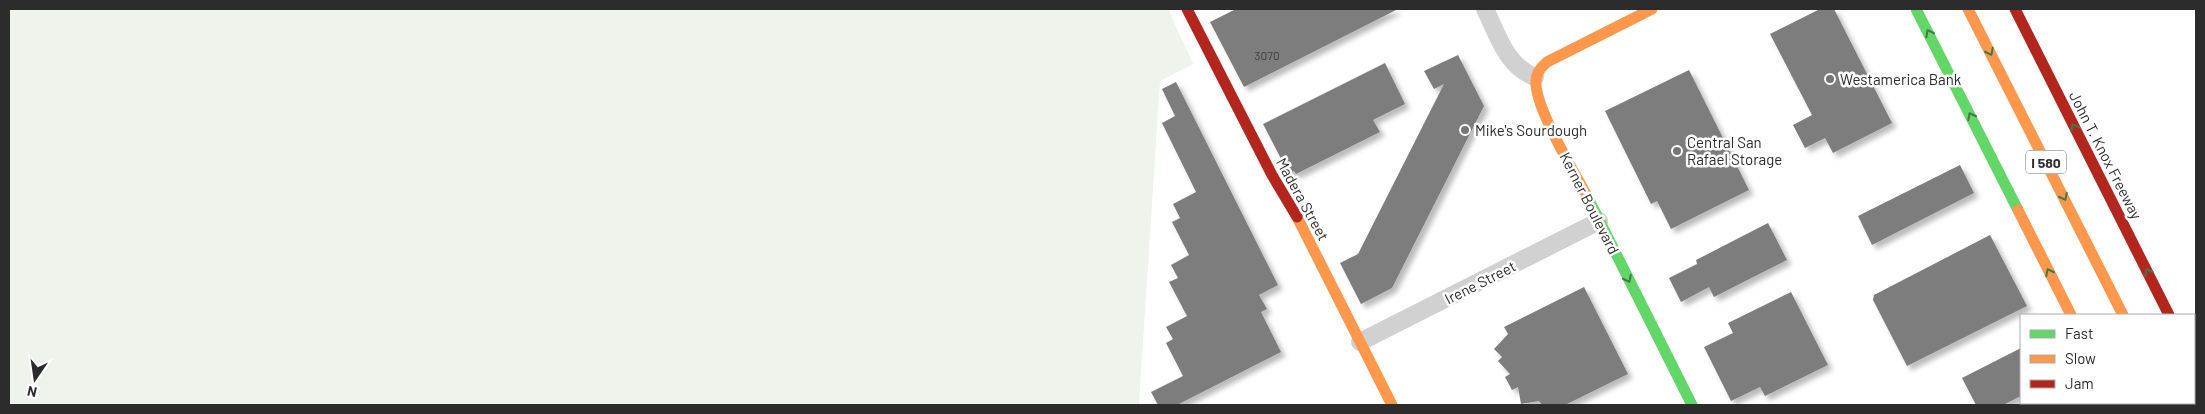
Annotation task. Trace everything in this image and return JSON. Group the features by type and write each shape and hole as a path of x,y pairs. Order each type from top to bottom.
{"main road":[{"name":"Madera Street","path":"1187,9 1272,175 1308,234 1392,405"},
{"path":"1535,77 1547,62 1652,9"},
{"path":"1916,9 2070,314"},
{"name":"I 580","path":"1968,9 2122,314"},
{"name":"John T. Knox Freeway","path":"2015,9 2169,314"},
{"name":"Kerner Boulevard","path":"1535,77 1535,86 1540,104 1692,405"}],"street":[{"path":"1485,9 1509,58 1524,72 1535,77"},
{"name":"Irene Street","path":"1360,342 1599,221"}],"shaded area":[{"path":"9,9 1168,9 1193,64 1160,81 1139,404 1156,403 1157,405 9,405"}],"building":[{"path":"1236,9 1398,9 1244,87 1210,22"},
{"path":"1820,9 1834,9 1892,123 1833,153 1825,138 1805,148 1793,125 1812,115 1770,34"},
{"path":"1458,55 1484,106 1392,288 1361,304 1340,263 1358,254 1444,84 1434,89 1424,71"},
{"path":"1385,63 1405,104 1373,120 1380,132 1296,174 1294,171 1289,174 1263,124"},
{"name":"Central San Rafael Storage","path":"1689,70 1749,190 1671,229 1657,201 1651,204 1605,111"},
{"path":"1176,82 1278,285 1259,295 1267,309 1261,312 1281,352 1177,405 1158,405 1151,392 1183,376 1166,343 1173,339 1166,327 1187,316 1169,282 1178,278 1171,265 1189,255 1172,222 1180,218 1173,204 1196,192 1162,123 1175,116 1162,89"},
{"path":"1960,165 1974,193 1872,245 1858,216"},
{"path":"1768,223 1787,260 1714,297 1709,287 1681,302 1669,278 1697,264 1696,260"},
{"path":"1990,235 2027,306 1907,366 1873,300 1874,295"},
{"path":"1584,287 1628,374 1565,405 1542,405 1539,401 1521,404 1518,387 1512,390 1505,377 1510,374 1498,361 1502,357 1494,349 1508,334 1504,327"},
{"path":"1791,292 1828,365 1765,396 1760,387 1731,401 1704,347 1733,333 1728,323"},
{"path":"2020,349 2020,396 2003,405 1976,405 1962,378"}],"traffic: fast":[{"path":"1916,9 2018,210"},
{"path":"1587,196 1692,405"}],"traffic: slow":[{"path":"1587,196 1541,106 1537,92 1537,75 1547,62 1652,9"},
{"path":"1968,9 2122,314"},
{"path":"2018,210 2070,314"},
{"path":"1297,217 1392,405"}],"traffic: jam":[{"path":"1187,9 1272,175 1297,217"},
{"path":"2015,9 2168,314"}],"place":[{"name":"Westamerica Bank","path":"1830,79"},
{"name":"Mike's Sourdough","path":"1465,130"},
{"name":"Central San Rafael Storage","path":"1677,151"}]}
